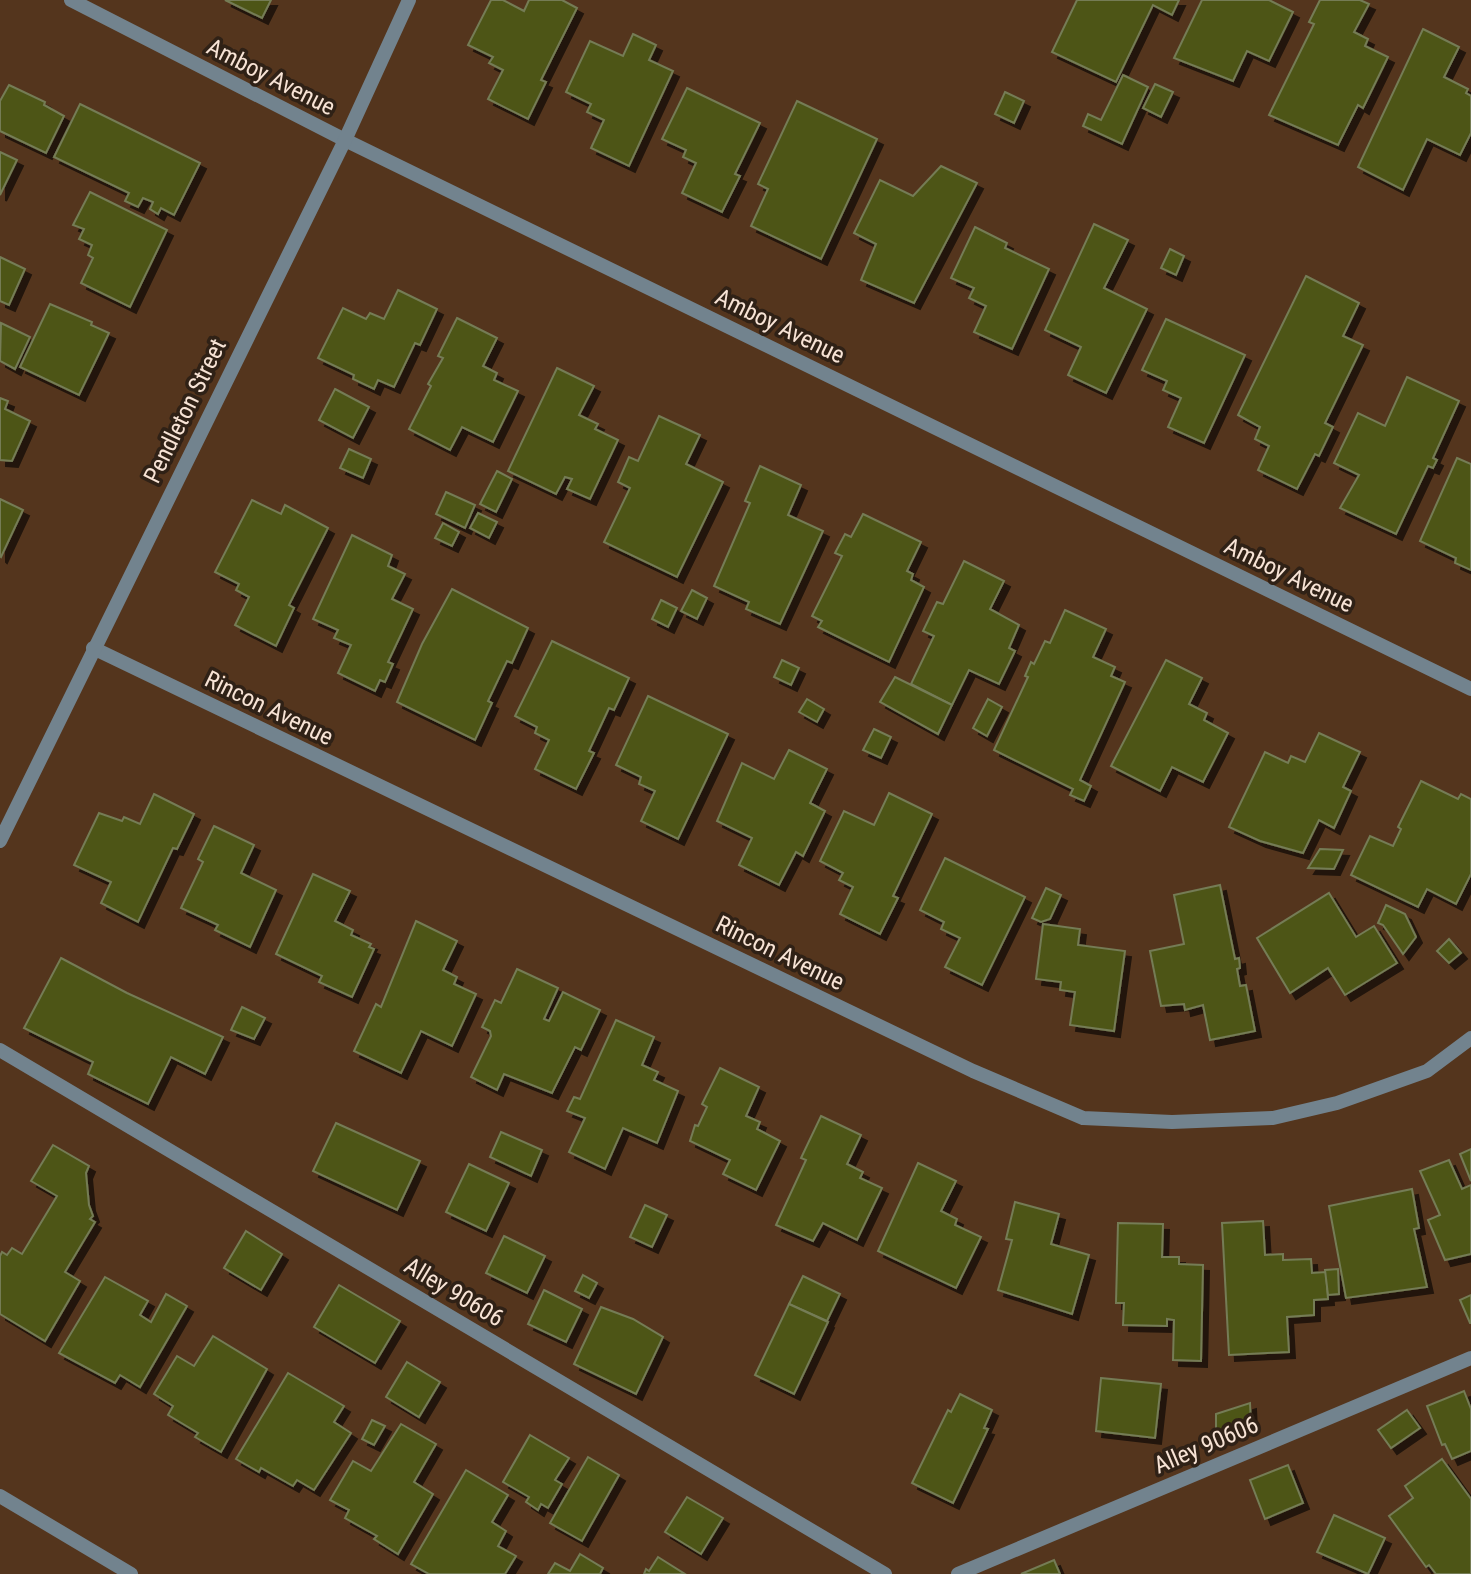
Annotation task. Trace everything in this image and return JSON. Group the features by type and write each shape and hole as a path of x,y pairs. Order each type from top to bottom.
{"street":[{"name":"Amboy Avenue","path":"71,0 345,139 1471,689"},
{"name":"Pendleton Street","path":"0,841 345,139 409,0"},
{"name":"Rincon Avenue","path":"93,648 973,1071 1083,1118 1171,1122 1273,1118 1336,1103 1427,1071 1471,1038"},
{"name":"Alley 90606","path":"0,1050 885,1574"},
{"name":"Alley 90606","path":"958,1574 1471,1358"},
{"path":"0,1496 131,1574"}],"building":[{"path":"225,0 271,0 262,18"},
{"path":"491,0 503,0 524,11 529,0 562,0 577,8 541,80 546,82 528,119 488,99 503,70 489,63 493,57 468,45"},
{"path":"1077,0 1179,0 1172,15 1153,5 1116,82 1052,52"},
{"path":"1202,0 1269,0 1293,12 1269,61 1247,51 1233,81 1174,58"},
{"path":"1320,0 1360,0 1369,4 1354,32 1368,39 1365,46 1388,57 1363,108 1358,105 1338,145 1269,115 1314,24 1309,22"},
{"path":"1423,29 1459,47 1444,77 1468,89 1466,93 1471,96 1471,133 1460,155 1427,139 1403,190 1358,167"},
{"path":"633,34 656,45 649,60 673,71 629,166 591,148 604,120 587,112 591,104 566,92 590,41 623,56"},
{"path":"1123,75 1148,87 1122,144 1083,126 1088,114 1101,120"},
{"path":"1155,84 1173,92 1161,117 1143,108"},
{"path":"9,85 45,102 44,105 64,116 46,153 0,131 0,101"},
{"path":"687,88 760,123 735,174 740,176 722,212 682,193 696,163 683,157 686,150 662,139"},
{"path":"1005,92 1024,101 1014,123 995,114"},
{"path":"797,101 877,139 821,259 751,226 768,189 758,184"},
{"path":"80,104 200,163 174,215 161,208 158,214 150,209 153,202 143,198 138,207 125,201 129,193 54,157"},
{"path":"0,152 17,160 0,195"},
{"path":"941,166 977,183 914,303 861,280 876,244 854,233 880,180 913,196"},
{"path":"90,192 167,230 130,307 81,283 93,258 88,255 92,245 79,239 84,229 73,225"},
{"path":"1094,224 1128,240 1104,288 1147,309 1106,393 1068,375 1081,347 1045,330"},
{"path":"975,227 1007,243 1005,248 1049,269 1012,349 974,332 986,306 969,298 974,288 951,278"},
{"path":"1170,249 1184,256 1176,275 1161,268"},
{"path":"0,257 25,269 9,305 0,301"},
{"path":"1306,276 1359,303 1343,336 1363,345 1325,423 1333,427 1319,456 1315,454 1297,489 1258,470 1269,446 1255,439 1260,427 1238,415"},
{"path":"398,290 437,309 420,345 415,343 394,387 378,380 374,389 353,379 354,375 318,358 343,308 366,319 370,313 384,319"},
{"path":"50,304 92,322 91,325 109,333 79,395 20,367"},
{"path":"457,318 497,338 483,366 497,373 494,380 518,391 493,442 462,427 450,450 409,429 431,386 428,384 443,358 438,356"},
{"path":"1166,319 1245,355 1204,443 1168,427 1181,398 1163,390 1167,381 1142,370"},
{"path":"1,323 30,337 15,369 0,361"},
{"path":"557,368 594,386 579,415 598,424 595,429 618,440 590,499 567,489 572,479 565,477 556,494 508,471"},
{"path":"1407,377 1459,401 1433,458 1437,460 1433,468 1428,466 1396,534 1340,508 1359,475 1334,463 1358,413 1385,426"},
{"path":"335,389 369,407 353,438 319,420"},
{"path":"0,398 8,401 5,409 30,421 12,461 0,460"},
{"path":"659,416 700,435 686,464 723,482 677,577 604,542 630,488 618,482 629,457 638,461"},
{"path":"349,449 371,459 363,478 340,468"},
{"path":"1457,458 1471,464 1471,570 1455,563 1456,558 1420,541"},
{"path":"760,466 801,485 788,515 823,531 780,624 746,609 749,602 714,586 750,503 745,501"},
{"path":"497,471 512,479 496,512 480,504"},
{"path":"446,492 475,505 465,528 436,514"},
{"path":"0,499 23,510 1,557 0,556"},
{"path":"252,500 281,514 285,505 328,528 289,605 294,608 276,646 235,625 249,597 236,590 239,584 215,572"},
{"path":"478,513 497,522 489,538 470,528"},
{"path":"863,514 921,542 907,571 913,574 911,580 924,587 889,662 818,627 822,621 812,616 842,556 835,553 845,534 851,537"},
{"path":"443,523 459,532 452,546 435,538"},
{"path":"352,535 392,555 388,566 405,574 392,599 413,609 388,662 393,664 385,682 380,680 375,691 338,673 351,645 334,638 338,630 313,619"},
{"path":"964,561 1004,581 990,609 1019,625 1009,648 1015,651 999,684 969,670 952,705 911,684 934,636 923,631 937,602 943,604"},
{"path":"452,589 528,628 512,663 507,661 488,701 492,703 475,740 397,702 422,644"},
{"path":"692,590 707,598 697,619 681,611"},
{"path":"661,600 677,608 668,627 652,619"},
{"path":"1065,610 1106,629 1093,657 1115,667 1111,676 1125,682 1080,780 1091,786 1084,801 1070,795 1073,789 994,750 1028,677 1025,676 1031,662 1034,664 1045,641 1050,643"},
{"path":"552,641 629,678 614,710 609,708 589,751 594,753 576,789 535,769 549,740 535,733 537,727 515,716"},
{"path":"782,660 799,668 791,685 774,677"},
{"path":"1166,660 1202,678 1189,704 1207,713 1204,720 1228,733 1203,782 1172,767 1160,791 1111,766"},
{"path":"895,677 952,705 938,734 880,702"},
{"path":"648,696 728,734 678,839 641,821 655,791 639,784 641,777 616,765"},
{"path":"807,699 824,709 817,722 799,712"},
{"path":"988,699 1002,707 987,736 973,728"},
{"path":"874,729 891,737 881,758 863,750"},
{"path":"1319,733 1360,752 1343,787 1351,791 1334,828 1319,820 1303,853 1260,841 1229,827 1265,752 1288,763 1291,756 1305,762"},
{"path":"789,750 827,769 810,803 825,811 803,856 796,852 779,885 739,865 752,838 717,821 742,763 774,779"},
{"path":"1421,781 1458,799 1461,794 1471,799 1471,874 1456,904 1427,889 1418,907 1351,875 1370,836 1393,846 1401,829 1398,827"},
{"path":"889,793 932,814 893,896 898,898 880,934 840,914 853,887 839,880 843,873 820,861 844,811 874,825"},
{"path":"154,794 194,814 177,849 173,848 138,922 101,903 111,882 74,865 99,813 122,821 124,817 140,824"},
{"path":"214,826 254,845 241,873 276,890 250,947 215,930 218,925 181,908 203,862 198,859"},
{"path":"1320,849 1343,850 1334,869 1308,868"},
{"path":"945,858 1025,897 982,985 945,967 960,938 941,929 944,922 920,910"},
{"path":"313,874 350,891 335,921 353,930 351,935 371,944 369,947 374,949 352,997 319,982 322,976 276,954"},
{"path":"1220,885 1235,959 1239,958 1240,968 1237,969 1240,986 1246,985 1255,1031 1210,1040 1203,1005 1185,1010 1184,1004 1161,1006 1150,951 1184,944 1174,895"},
{"path":"1046,888 1061,895 1050,919 1041,922 1032,918"},
{"path":"1329,893 1356,937 1374,926 1397,963 1345,995 1328,968 1290,993 1257,938"},
{"path":"1386,905 1405,914 1416,937 1403,954 1383,925 1378,923"},
{"path":"416,921 457,941 443,970 457,977 454,984 476,994 452,1046 421,1031 401,1073 354,1051 376,1004 381,1007"},
{"path":"1043,924 1080,929 1078,945 1125,951 1114,1031 1070,1025 1075,992 1060,990 1061,982 1036,979"},
{"path":"1449,939 1461,953 1449,963 1437,951"},
{"path":"61,958 127,993 223,1037 205,1074 171,1057 148,1104 88,1074 93,1062 24,1028"},
{"path":"517,969 558,988 544,1019 549,1021 563,992 600,1010 581,1050 575,1047 552,1093 504,1074 497,1090 471,1077 491,1036 490,1031 482,1027 495,1000 501,1003"},
{"path":"242,1007 265,1018 254,1039 231,1030"},
{"path":"616,1020 654,1037 642,1065 658,1072 654,1080 678,1091 657,1143 623,1128 605,1169 569,1152 585,1118 567,1111 574,1097 580,1099"},
{"path":"720,1068 759,1087 746,1116 760,1122 757,1129 780,1141 756,1190 723,1174 730,1160 690,1141 695,1125 698,1126 707,1107 702,1104"},
{"path":"821,1116 861,1135 847,1164 863,1172 860,1178 882,1188 857,1240 823,1223 813,1241 776,1225 806,1160 801,1158"},
{"path":"336,1123 420,1161 397,1210 313,1171"},
{"path":"501,1132 542,1150 531,1176 490,1157"},
{"path":"53,1145 89,1166 86,1173 89,1205 93,1216 90,1219 95,1222 65,1272 80,1281 45,1341 0,1314 0,1256 2,1252 7,1255 12,1248 22,1254 57,1196 31,1181"},
{"path":"1471,1149 1471,1181 1460,1154"},
{"path":"1449,1160 1462,1189 1471,1185 1471,1254 1445,1260 1428,1220 1440,1215 1420,1171"},
{"path":"918,1163 956,1181 941,1211 957,1219 955,1225 981,1237 956,1288 878,1251"},
{"path":"469,1164 509,1183 486,1231 446,1212"},
{"path":"1412,1189 1419,1228 1414,1229 1427,1287 1346,1298 1329,1206"},
{"path":"1015,1202 1059,1214 1051,1244 1089,1255 1072,1314 998,1290 1012,1240 1006,1239"},
{"path":"645,1205 667,1215 652,1247 630,1237"},
{"path":"1263,1221 1265,1255 1283,1254 1283,1260 1311,1259 1312,1273 1326,1272 1328,1299 1314,1300 1314,1315 1287,1317 1289,1352 1229,1355 1222,1223"},
{"path":"1118,1223 1163,1224 1162,1257 1179,1257 1179,1264 1203,1265 1201,1361 1173,1360 1174,1320 1167,1319 1167,1326 1123,1325 1124,1303 1116,1303"},
{"path":"246,1231 282,1254 261,1290 224,1268"},
{"path":"504,1236 545,1256 527,1293 486,1273"},
{"path":"1338,1269 1339,1294 1328,1295 1325,1270"},
{"path":"583,1275 597,1283 589,1298 575,1291"},
{"path":"803,1276 840,1294 827,1321 789,1304"},
{"path":"105,1277 148,1301 140,1315 151,1322 166,1294 187,1306 140,1387 120,1375 115,1383 59,1353"},
{"path":"339,1285 400,1321 375,1363 314,1327"},
{"path":"544,1290 582,1309 566,1342 528,1324"},
{"path":"1471,1295 1471,1323 1470,1323 1460,1300"},
{"path":"789,1304 828,1322 794,1394 755,1375"},
{"path":"601,1307 633,1319 663,1337 636,1394 574,1364"},
{"path":"213,1336 267,1369 221,1452 195,1437 198,1433 168,1415 173,1406 154,1394 177,1356 194,1366"},
{"path":"407,1362 440,1382 419,1417 386,1397"},
{"path":"288,1373 344,1406 334,1422 351,1433 314,1490 297,1480 293,1486 261,1468 259,1472 236,1459"},
{"path":"1101,1378 1161,1384 1155,1438 1096,1431"},
{"path":"1464,1391 1471,1409 1471,1451 1452,1459 1445,1444 1442,1445 1427,1406"},
{"path":"960,1394 992,1410 984,1428 988,1429 953,1503 912,1483 948,1410 951,1412"},
{"path":"1250,1403 1251,1424 1216,1438 1216,1414"},
{"path":"1407,1410 1420,1428 1391,1448 1378,1430"},
{"path":"372,1420 385,1426 374,1445 362,1439"},
{"path":"401,1424 436,1444 414,1482 433,1494 398,1554 374,1539 377,1536 345,1518 349,1510 330,1500 353,1461 371,1471"},
{"path":"530,1435 569,1458 555,1480 562,1484 548,1508 541,1504 538,1510 526,1502 529,1497 503,1482"},
{"path":"588,1457 619,1475 582,1541 550,1523"},
{"path":"1442,1459 1471,1499 1471,1574 1436,1574 1429,1565 1426,1567 1389,1516 1413,1498 1405,1486"},
{"path":"1288,1465 1303,1503 1265,1519 1250,1480"},
{"path":"466,1470 508,1495 492,1522 506,1531 498,1546 516,1556 505,1574 429,1574 411,1564"},
{"path":"687,1497 723,1518 701,1554 665,1532"},
{"path":"1334,1515 1385,1538 1368,1574 1317,1552"},
{"path":"580,1554 603,1568 600,1574 548,1574 555,1563 570,1571"},
{"path":"658,1557 685,1574 644,1574"},
{"path":"1054,1560 1060,1574 1021,1574"}]}
